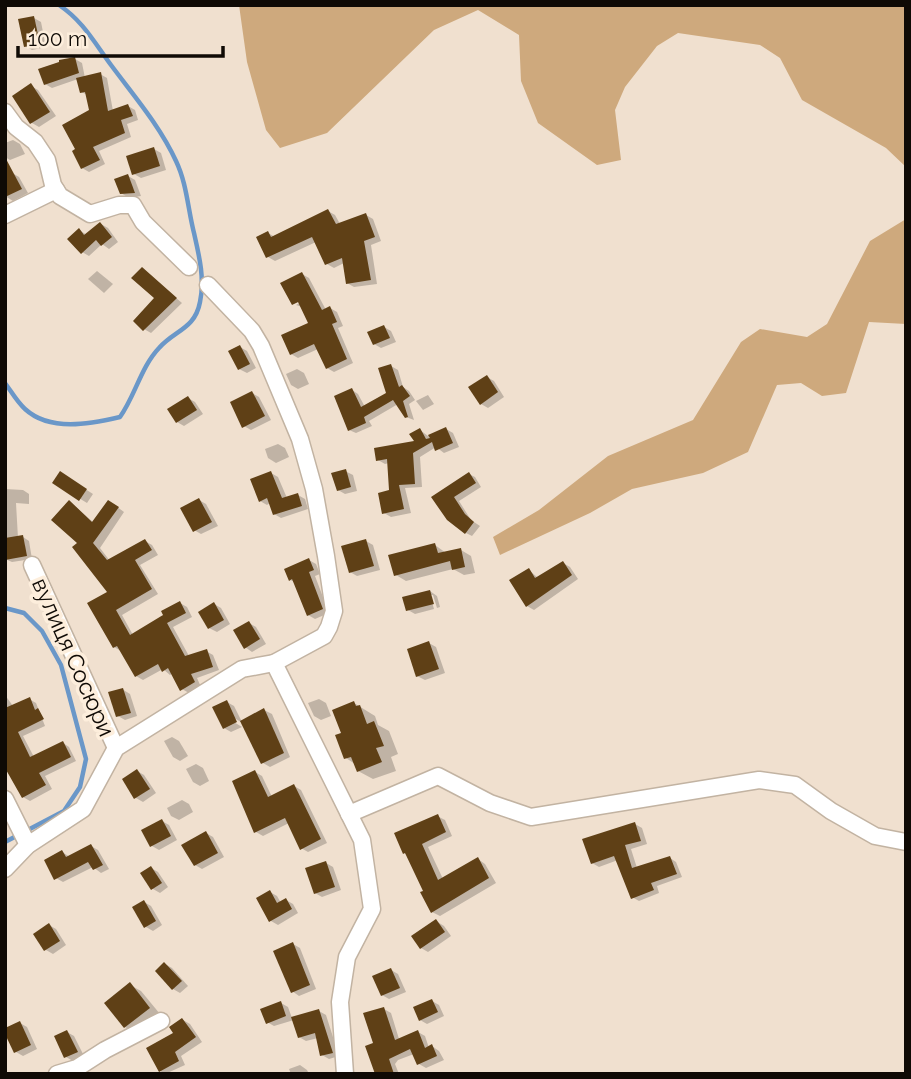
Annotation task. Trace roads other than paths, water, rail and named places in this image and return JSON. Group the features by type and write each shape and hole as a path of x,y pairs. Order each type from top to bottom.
{"street":[{"path":"5,111 16,127 35,142 47,160 60,196 90,214 119,205 133,205 143,222 189,267"},
{"path":"5,215 56,190"},
{"path":"5,869 27,842 83,809 116,748 242,669 274,663 324,636 329,626 334,611 324,542 314,489 300,439 261,346 252,331 208,285"},
{"name":"вулиця Сосюри","path":"32,565 116,748"},
{"path":"274,663 362,840 372,909 347,957 340,1002 345,1074"},
{"path":"349,814 438,776 490,803 531,817 759,780 796,785 831,811 875,836 906,842"},
{"path":"9,806 27,842"},
{"path":"57,1074 77,1068 161,1021"}],"waterway":[{"path":"5,383 25,409 46,421 83,424 120,417 153,356 165,342 189,324 200,302 202,276 199,258 185,188 170,148 88,32 59,5"},
{"path":"5,608 24,613 42,631 61,665 86,759 80,787 64,811 5,842"}]}
